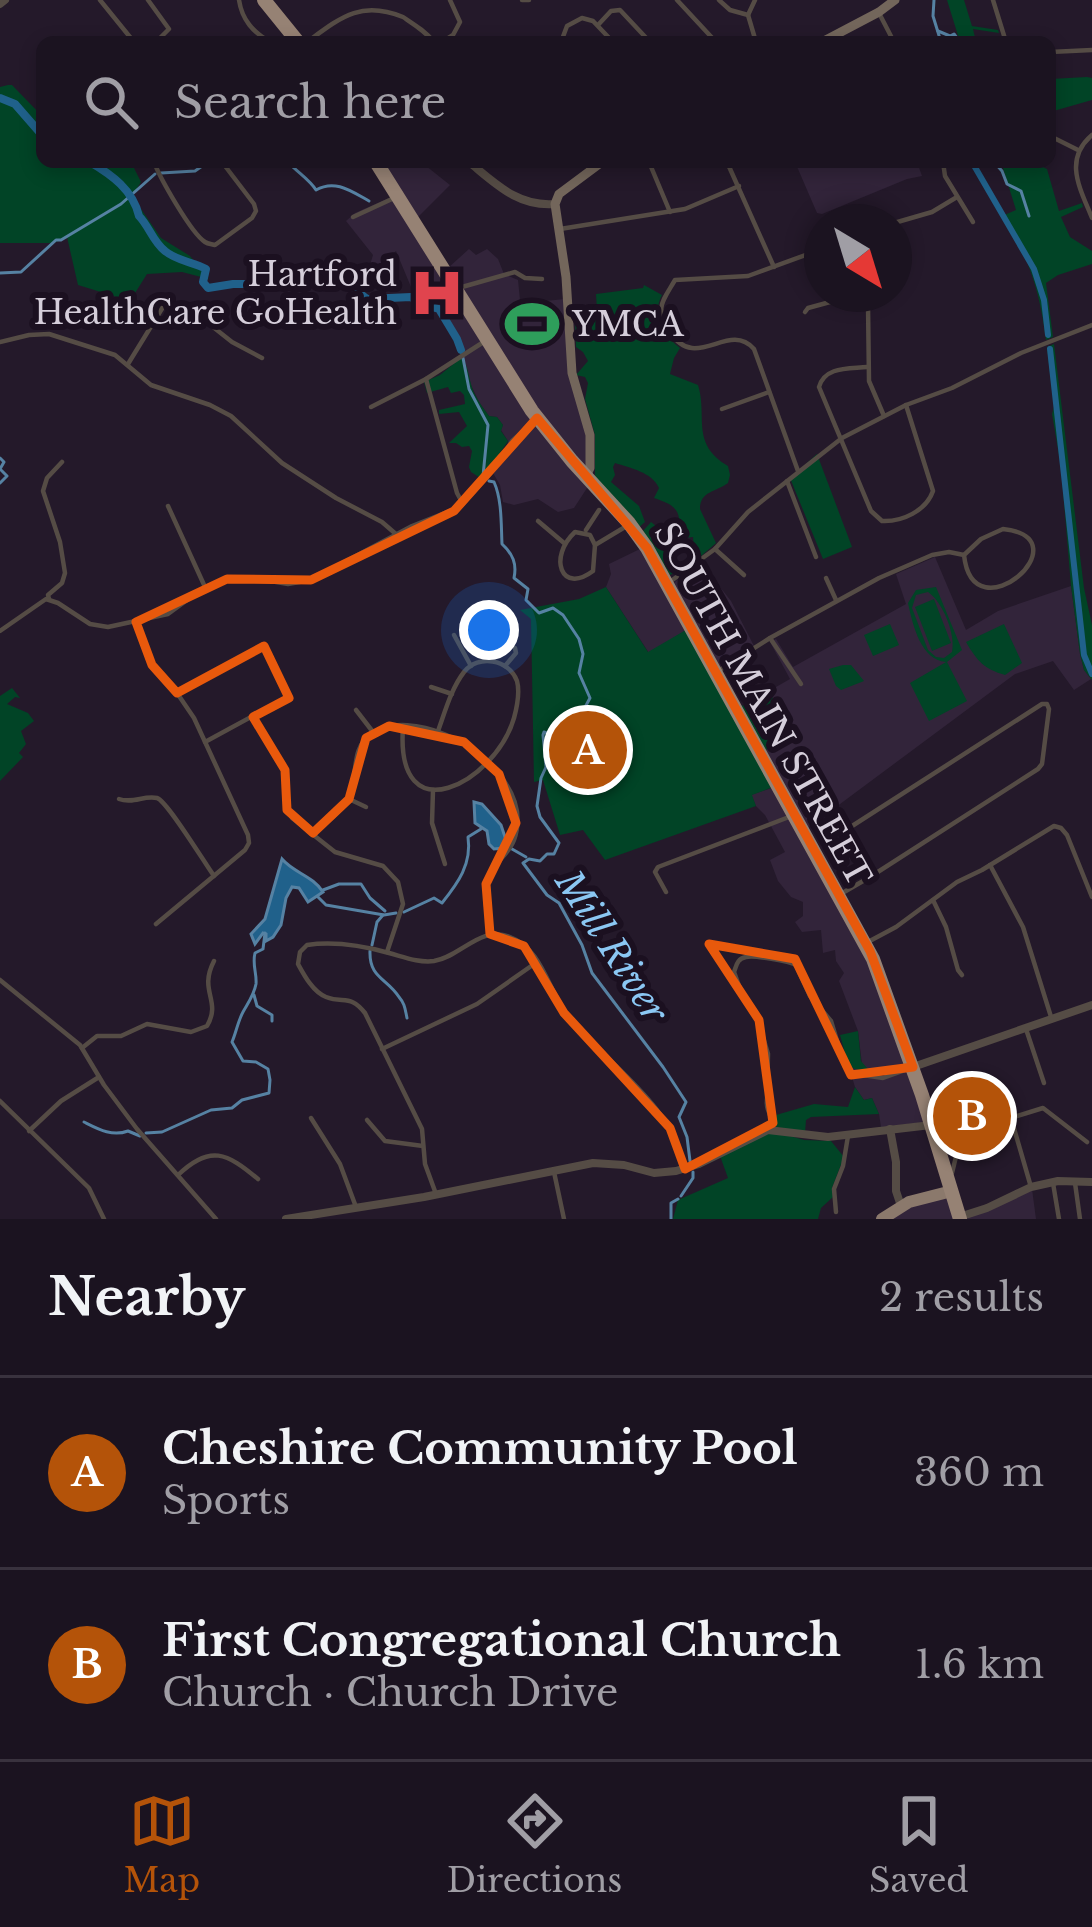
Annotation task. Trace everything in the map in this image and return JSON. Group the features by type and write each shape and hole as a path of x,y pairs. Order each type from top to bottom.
{"highway":[{"path":"264,0 293,36"},
{"name":"SOUTH MAIN STREET","path":"380,168 537,418 588,472 647,548 716,671 877,968 960,1218"}],"main road":[{"path":"834,36 891,2"},
{"path":"588,472 590,435 572,373 555,204 559,194 594,168"},
{"path":"882,1219 950,1184"}],"street":[{"path":"100,0 129,36"},
{"path":"148,0 169,29 162,36"},
{"path":"239,0 243,17 259,36"},
{"path":"451,0 460,22 451,36"},
{"path":"677,0 710,36"},
{"path":"719,0 730,10 748,15"},
{"path":"754,36 748,15 755,0"},
{"path":"1004,36 993,3 1005,2"},
{"path":"315,36 350,10 372,3 390,8 431,36"},
{"path":"598,25 611,11 620,10 644,36"},
{"path":"879,12 891,36"},
{"path":"563,36 576,19 587,19 608,36"},
{"path":"1056,52 1092,50"},
{"path":"1091,137 1078,150 1075,173 1092,218"},
{"path":"1056,139 1078,150"},
{"path":"157,168 197,233 205,243 215,245 256,211 226,168"},
{"path":"476,168 520,200 555,204"},
{"path":"652,168 670,212"},
{"path":"731,168 774,267"},
{"path":"944,168 973,222"},
{"path":"560,229 670,212 740,186"},
{"path":"353,217 397,197"},
{"path":"912,218 957,197"},
{"path":"798,471 749,342 741,338 688,349 677,343 660,308 675,280 748,276 804,256"},
{"path":"456,290 514,272 542,280"},
{"path":"128,364 163,307 173,303 184,304 232,342 262,358"},
{"path":"868,312 867,367 884,416"},
{"path":"667,584 715,549 736,523 842,438 1022,353 1092,326"},
{"path":"0,342 50,334 104,350 158,388 231,416 289,467 397,535"},
{"path":"371,407 487,340"},
{"path":"867,367 831,372 821,380 821,393 876,517 888,522 923,508 933,491 906,405"},
{"path":"426,379 464,504"},
{"path":"722,410 769,392"},
{"path":"0,631 49,599 93,625 108,627 174,610 205,587 235,578 305,582 464,504 512,441 537,418"},
{"path":"49,599 65,574 43,490 62,462"},
{"path":"787,481 816,557"},
{"path":"168,506 205,587"},
{"path":"585,533 599,510"},
{"path":"538,521 565,543"},
{"path":"595,545 629,524"},
{"path":"1003,530 1024,535 1034,554 1022,575 995,587 981,586 971,578 964,555 981,539 1003,530"},
{"path":"574,532 594,540 593,571 588,576 572,579 565,573 560,562 565,543 574,532"},
{"path":"715,549 744,575"},
{"path":"716,671 836,601 932,555 964,555"},
{"path":"826,578 836,601"},
{"path":"136,622 152,665 194,718 249,843 155,924"},
{"path":"454,635 471,666"},
{"path":"770,638 801,683"},
{"path":"177,693 264,648 286,698 205,742"},
{"path":"506,666 515,648"},
{"path":"404,725 402,757 410,778 433,790 455,787 489,762 507,734 517,701 516,680 506,666 487,661 464,672 438,731"},
{"path":"430,687 452,694"},
{"path":"839,895 870,877 1038,769 1048,704 849,828 848,841 870,877"},
{"path":"356,710 373,732"},
{"path":"253,717 285,770 287,810 292,818 335,851 383,866 398,883 403,904 387,952"},
{"path":"313,833 349,799 359,748 373,732 404,725 464,742 489,762 508,790 517,823 513,843 486,884 490,934"},
{"path":"433,790 432,823 445,864"},
{"path":"119,799 132,802 151,797 168,805 214,876"},
{"path":"349,799 366,806"},
{"path":"666,892 658,867 794,815"},
{"path":"866,944 962,879 1058,826 1067,835 1092,897"},
{"path":"991,865 1023,927 1052,1020"},
{"path":"1084,876 1092,872"},
{"path":"933,900 962,975"},
{"path":"436,1194 425,1164 422,1129 360,1006 326,997 301,970 300,952 310,944 353,946 431,962 490,934 511,937 537,962 564,1012 623,1070 670,1128 686,1169"},
{"path":"771,1130 768,1054 758,1017 734,972 738,961 746,957 796,965 810,996 831,1021 849,1073 883,1078 1092,1005"},
{"path":"82,1048 97,1036 121,1036 147,1024 191,1032 207,1026 213,1010 206,983 214,961"},
{"path":"382,1049 477,1004 537,962"},
{"path":"0,980 82,1048 150,1144 216,1219"},
{"path":"1026,1028 1044,1083"},
{"path":"29,1132 61,1101 99,1077"},
{"path":"1,1103 88,1188 104,1219"},
{"path":"1031,1187 1011,1118 1043,1108 1087,1142"},
{"path":"311,1118 340,1164 356,1207"},
{"path":"367,1120 385,1141 423,1146"},
{"path":"286,1219 598,1163 654,1173 686,1169 771,1130 848,1135 953,1123 963,1128 950,1184"},
{"path":"888,1129 901,1206"},
{"path":"836,1212 834,1189 848,1135"},
{"path":"178,1174 200,1157 216,1154 258,1178"},
{"path":"554,1170 564,1219"},
{"path":"1076,1181 1080,1219"},
{"path":"1052,1182 1059,1219"},
{"path":"960,1218 1031,1187 1092,1182"}],"highlighted area":[{"path":"537,418 647,548 870,951 913,1067 851,1075 795,959 709,944 759,1020 773,1123 685,1169 670,1128 564,1013 524,946 490,934 486,884 516,823 499,774 464,742 389,726 366,738 349,799 313,833 287,810 285,770 253,717 289,698 264,646 177,693 152,665 136,622 227,579 311,580 454,511"}],"shaded area":[{"path":"381,168 429,168 450,185 416,219 448,268 469,249 476,255 487,249 504,274 518,280 521,310 565,299 569,374 587,432 589,485 574,508 558,512 538,499 514,505 503,502 493,473 507,455 508,441 503,425 479,402 459,339 438,302 429,303 423,292 411,287 396,251 375,269 370,265 373,255 346,221 391,197"},
{"path":"798,168 919,168 922,176 846,204 813,204"},
{"path":"642,548 688,629 649,653 606,587 609,564"},
{"path":"935,557 966,630 998,611 1071,586 1080,654 1091,679 1074,690 1053,661 1015,674 810,824 808,830 869,959 927,1122 881,1127 872,1098 864,1100 849,1067 862,1064 858,1031 839,981 844,973 835,950 823,953 821,930 802,932 795,922 803,916 803,902 791,897 778,881 770,860 785,852 751,795 774,787 741,707 790,679 770,642 776,639 793,667 906,604 896,574"},
{"path":"701,563 731,601 754,646 717,668 672,584"},
{"path":"1032,1189 1036,1219 967,1219 969,1217"},
{"path":"948,1198 955,1219 887,1219 912,1204"}],"green space":[{"path":"947,0 964,0 972,26 999,33 973,29 975,36 958,36"},
{"path":"1092,78 1092,100 1056,110 1056,79"},
{"path":"12,85 36,110 36,168 134,168 141,182 132,196 161,238 190,256 209,279 182,272 147,274 130,301 78,285 67,237 54,243 0,243 0,87"},
{"path":"1003,168 1047,169 1059,211 1082,203 1083,207 1061,217 1070,237 1092,251 1092,264 1046,283 1053,337 1046,340 1032,275 1002,216 1016,210"},
{"path":"644,285 662,295 660,324 680,348 670,374 698,385 704,439 728,466 730,475 728,483 701,503 716,543 700,557 694,552 693,537 677,541 667,553 680,570 670,575 643,531 651,522 661,530 678,514 654,498 659,488 651,478 615,463 611,482 639,506 645,522 638,528 595,479 595,435 585,399 588,383 576,375 588,361 576,347 575,318 597,310 596,294"},
{"path":"1054,344 1092,625 1092,680 1080,654 1071,586 1047,347"},
{"path":"462,357 476,397 489,416 503,425 501,431 508,441 482,479 469,467 469,446 449,443 467,426 459,412 439,414 439,410 465,404 464,395 451,393 448,387 427,393 424,382"},
{"path":"817,454 852,547 823,559 790,478"},
{"path":"606,587 648,652 691,627 734,707 769,692 786,720 788,736 761,753 778,785 752,795 756,806 605,860 583,830 560,835 543,780 534,782 531,619 520,610 579,599"},
{"path":"936,587 962,650 947,662 967,701 929,721 910,683 946,662 937,660 924,649 916,631 908,603 916,590","holes":["928,592 952,637 952,652 944,658 928,650 912,608 916,595"]},
{"path":"934,599 951,643 932,651 915,607"},
{"path":"890,624 899,645 873,656 864,635"},
{"path":"1004,624 1022,663 1005,675 982,663 966,642"},
{"path":"851,665 864,681 841,690 829,669"},
{"path":"12,688 20,698 7,704 34,721 21,731 26,744 19,753 23,757 0,781 0,696"},
{"path":"858,1031 861,1061 868,1069 863,1071 849,1067 840,1035"},
{"path":"855,1087 864,1100 872,1098 879,1114 811,1117 806,1120 805,1133 776,1127 776,1115 814,1104 848,1107"},
{"path":"776,1132 831,1141 844,1157 833,1197 821,1208 818,1219 673,1219 678,1200 728,1178 720,1156"}],"water":[{"path":"474,802 482,804 501,825 507,843 504,848 494,849 487,831 475,823"},
{"path":"282,859 323,892 308,902 299,888 292,887 281,925 273,937 266,941 263,933 255,944 251,934 265,919"}],"waterway":[{"path":"934,0 939,36"},
{"path":"938,31 950,36"},
{"path":"950,36 956,36"},
{"name":"Mill River","path":"0,98 15,104 36,128"},
{"name":"Mill River","path":"99,168 127,191 161,247 206,269 203,282 208,288 263,284 320,266 367,299 411,297 439,309 461,350"},
{"path":"161,173 199,168"},
{"path":"294,168 316,190 336,186 369,201"},
{"path":"975,168 1034,269 1048,335"},
{"path":"999,168 1007,184 1021,191 1029,216"},
{"path":"0,273 21,272 56,240 121,204 155,174"},
{"path":"1050,349 1084,655 1092,674"},
{"name":"Mill River","path":"463,358 469,389 488,425 483,476"},
{"path":"0,458 4,462 0,469 7,476 0,483"},
{"name":"Mill River","path":"489,481 497,489 502,544 513,560 514,578 528,589 526,600 539,613 553,608 579,639 583,654 579,673 590,698 583,711 574,713 552,735 544,732 546,767 537,806 559,843 554,854 523,863 559,903 592,973 686,1102 679,1117 690,1161"},
{"path":"404,912 434,898 442,903 466,864 468,837 481,829"},
{"path":"512,849 526,857"},
{"path":"323,890 361,884 385,911"},
{"path":"318,897 326,905 396,913"},
{"path":"372,945 383,915"},
{"path":"146,1133 162,1132 211,1110 232,1108 242,1100 269,1093 268,1069 243,1061 232,1042 255,988 255,953 263,949 265,933"},
{"path":"370,951 372,967 401,1000 407,1018"},
{"path":"254,995 257,1006 272,1015 272,1021"},
{"path":"84,1122 105,1131 140,1136"},
{"name":"Mill River","path":"681,1196 693,1172"},
{"name":"Mill River","path":"671,1219 671,1203 678,1199"}],"place":[{"name":"Hartford HealthCare GoHealth","path":"437,293"},
{"name":"YMCA","path":"532,324"},
{"name":"Cheshire Community Pool","path":"588,750"},
{"name":"First Congregational Church","path":"972,1116"}]}
